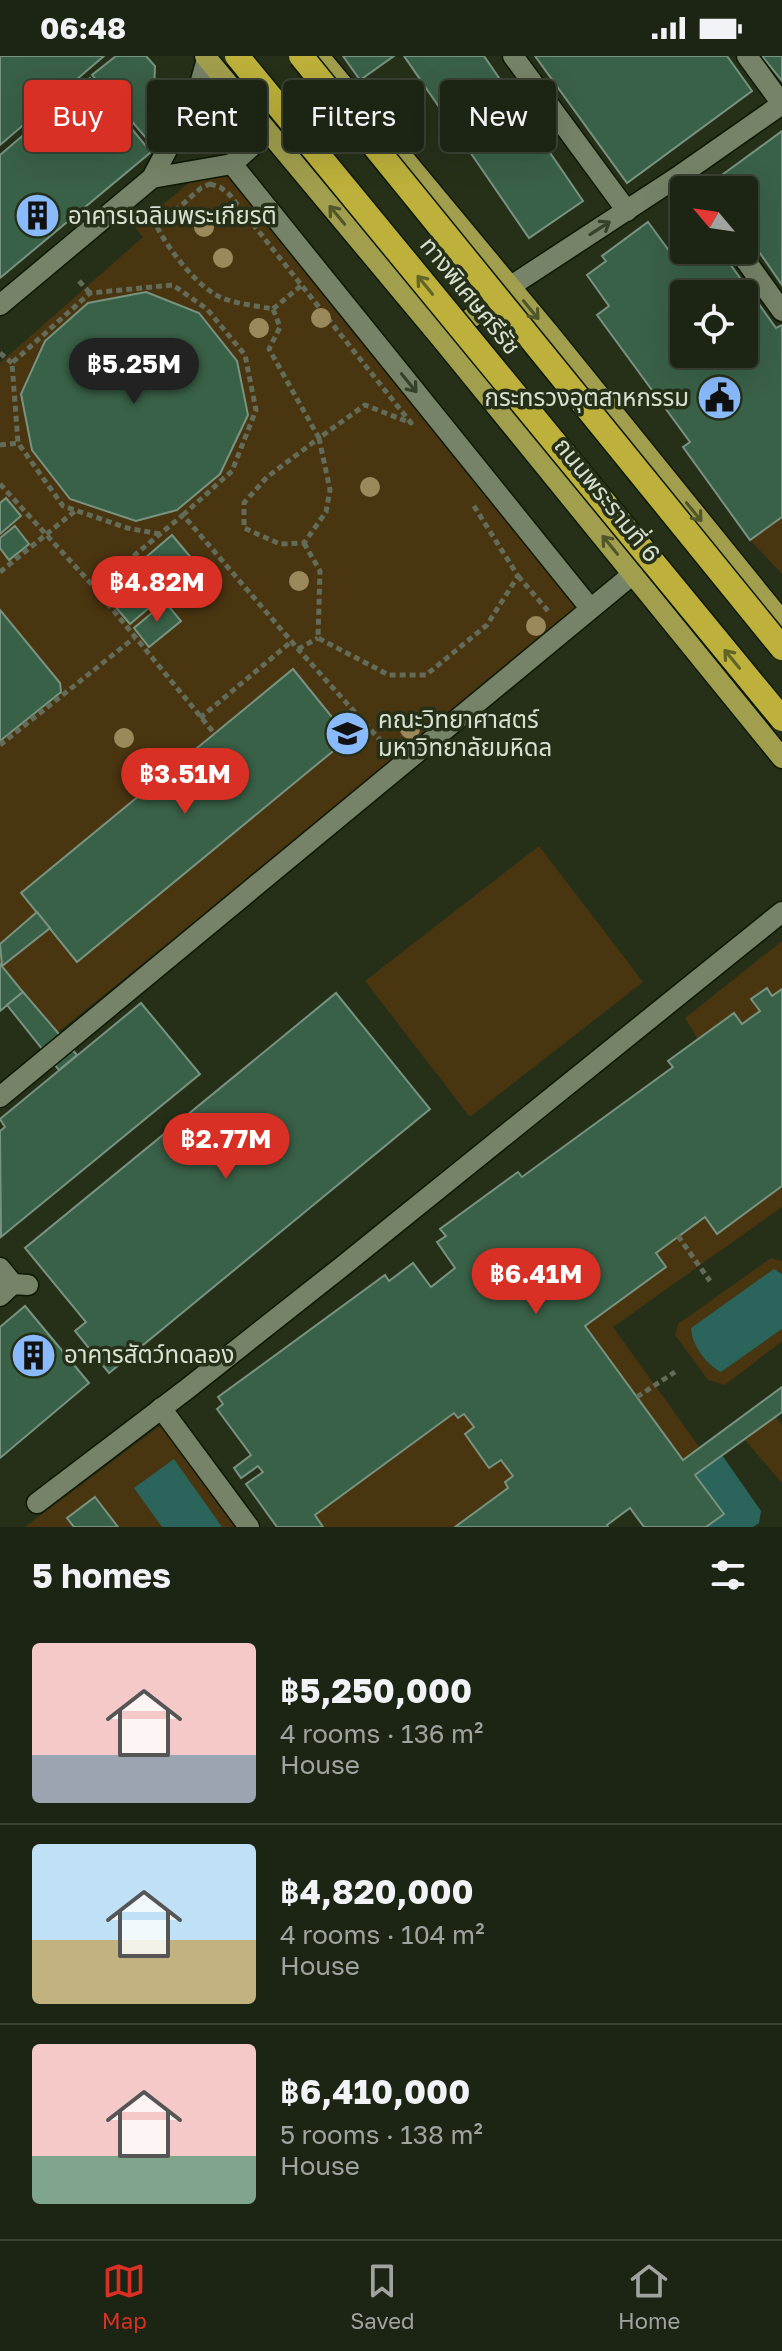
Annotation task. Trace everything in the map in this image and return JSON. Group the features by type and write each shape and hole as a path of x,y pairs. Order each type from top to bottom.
{"highway":[{"name":"ทางพิเศษศรีรัช","path":"237,56 782,719"},
{"name":"ทางพิเศษศรีรัช","path":"301,56 782,648"}],"main road":[{"path":"319,56 511,286 782,621"},
{"name":"ถนนพระรามที่ 6","path":"206,57 443,341 782,758"},
{"path":"443,341 511,286"}],"lane":[{"path":"513,56 627,211"},
{"path":"695,176 782,104 747,56"},
{"path":"0,305 152,178 195,102 206,57"},
{"path":"152,178 232,164 268,132"},
{"path":"232,164 590,608"},
{"path":"511,286 627,211 670,191"},
{"path":"748,264 782,311"},
{"path":"3,1089 439,736 633,574"},
{"path":"37,1503 339,1269 782,912"},
{"path":"0,1268 14,1288"},
{"path":"161,1408 249,1527"}],"path":[{"path":"273,309 220,297 185,268 157,227 201,188 210,184 220,187 421,432"},
{"path":"79,281 90,293"},
{"path":"12,363 90,293 173,285 207,309 245,355 256,410 232,471 95,588"},
{"path":"273,309 302,285"},
{"path":"273,309 280,327 269,349 319,438 330,490 326,512 304,543"},
{"path":"0,353 12,363 18,443 63,506 127,528 160,534"},
{"path":"304,543 280,544 244,528 244,503 267,477 365,405 411,423"},
{"path":"0,445 18,443"},
{"path":"0,484 95,588 214,733"},
{"path":"465,491 518,576 549,612"},
{"path":"0,572 75,510"},
{"path":"183,515 388,749"},
{"path":"304,543 320,571 318,638"},
{"path":"318,638 389,675 426,675 487,625 518,576"},
{"path":"0,745 134,638"},
{"path":"298,649 318,638"},
{"path":"200,718 292,641"},
{"path":"678,1236 710,1281"},
{"path":"637,1397 675,1372"}],"shaded area":[{"path":"226,152 230,152 591,595 387,766 58,1032 0,964 0,693 41,658 0,615 0,363 143,237 135,228"},
{"path":"782,517 782,574 750,540"},
{"path":"539,846 643,982 470,1117 365,981"},
{"path":"782,941 782,989 772,996 767,989 752,1000 760,1011 742,1024 698,1039 685,1018"},
{"path":"782,1186 782,1207 613,1327 700,1448 683,1460 585,1326 666,1267 656,1253 705,1217 718,1234"},
{"path":"771,1258 782,1261 782,1274 780,1271 691,1328 701,1354 721,1372 782,1329 782,1341 725,1385 708,1380 675,1335 678,1324"},
{"path":"454,1413 458,1418 464,1414 474,1427 465,1434 489,1468 501,1460 513,1476 505,1482 508,1488 455,1527 323,1527 315,1515"},
{"path":"776,1416 782,1425 782,1483 744,1439"},
{"path":"161,1425 238,1527 25,1527"}],"water":[{"path":"774,1269 782,1274 782,1329 721,1372 701,1354 691,1328"},
{"path":"722,1455 761,1511 759,1523 753,1527 706,1527 723,1514 695,1475"},
{"path":"174,1459 222,1527 162,1527 134,1488"}],"building":[{"path":"0,56 104,56 76,80 24,80 24,124 0,145"},
{"path":"116,56 146,56 155,66 154,80 147,80 147,139 131,120 131,80 96,80 92,75"},
{"path":"343,56 394,56 360,80"},
{"path":"404,56 484,56 500,80 440,80 440,108 424,85 424,80 420,80"},
{"path":"535,56 727,56 752,91 627,183 556,85 556,80 552,80"},
{"path":"762,56 782,56 782,81"},
{"name":"อาคารเฉลิมพระเกียรติ","path":"131,128 147,147 147,152 151,152 0,278 0,155 24,134 24,152 131,152"},
{"path":"782,131 782,285 758,250 758,176 721,176"},
{"path":"470,152 550,152 583,201 529,238"},
{"name":"กระทรวงอุตสาหกรรม","path":"648,222 670,252 670,264 730,264 742,280 670,280 670,368 758,368 758,303 776,328 782,325 782,517 750,540 683,447 690,442 597,315 609,306 587,275 606,261 602,256"},
{"path":"146,292 199,313 237,361 248,415 220,474 177,510 136,521 70,499 32,450 21,394 45,341 88,303"},
{"path":"6,498 21,516 0,534 0,503"},
{"path":"15,526 29,544 9,560 0,548 0,538"},
{"path":"172,535 198,566 130,624 104,593"},
{"path":"165,602 181,621 149,647 134,628"},
{"path":"0,610 60,683 61,692 0,741"},
{"path":"293,669 349,738 77,962 21,893"},
{"path":"37,912 50,928 2,966 0,944"},
{"path":"0,964 23,992 0,1011"},
{"path":"767,988 772,996 782,989 782,1186 717,1234 705,1217 656,1253 666,1267 585,1326 683,1460 782,1387 782,1412 695,1475 724,1514 706,1527 644,1527 630,1508 608,1527 455,1527 508,1488 505,1482 513,1476 501,1460 489,1468 465,1434 474,1427 464,1414 458,1418 454,1413 315,1515 323,1527 277,1527 246,1484 263,1472 258,1466 241,1478 234,1468 251,1455 217,1409 223,1404 218,1397 385,1275 389,1281 413,1263 431,1287 455,1268 437,1242 446,1236 440,1229 518,1172 522,1177 673,1067 668,1061 734,1013 742,1024 760,1011 751,999"},
{"path":"23,992 77,1055 59,1070 7,1005"},
{"path":"336,993 430,1109 109,1373 75,1331 86,1322 25,1248"},
{"path":"141,1003 200,1074 1,1237 0,1131 5,1127 0,1119"},
{"name":"อาคารสัตว์ทดลอง","path":"25,1306 89,1383 0,1458 0,1327"},
{"path":"95,1497 118,1527 74,1527 67,1518"}],"place":[{"name":"อาคารเฉลิมพระเกียรติ","path":"37,216"},
{"name":"กระทรวงอุตสาหกรรม","path":"720,398"},
{"name":"คณะวิทยาศาสตร์ มหาวิทยาลัยมหิดล","path":"347,734"},
{"name":"อาคารสัตว์ทดลอง","path":"33,1355"}]}
